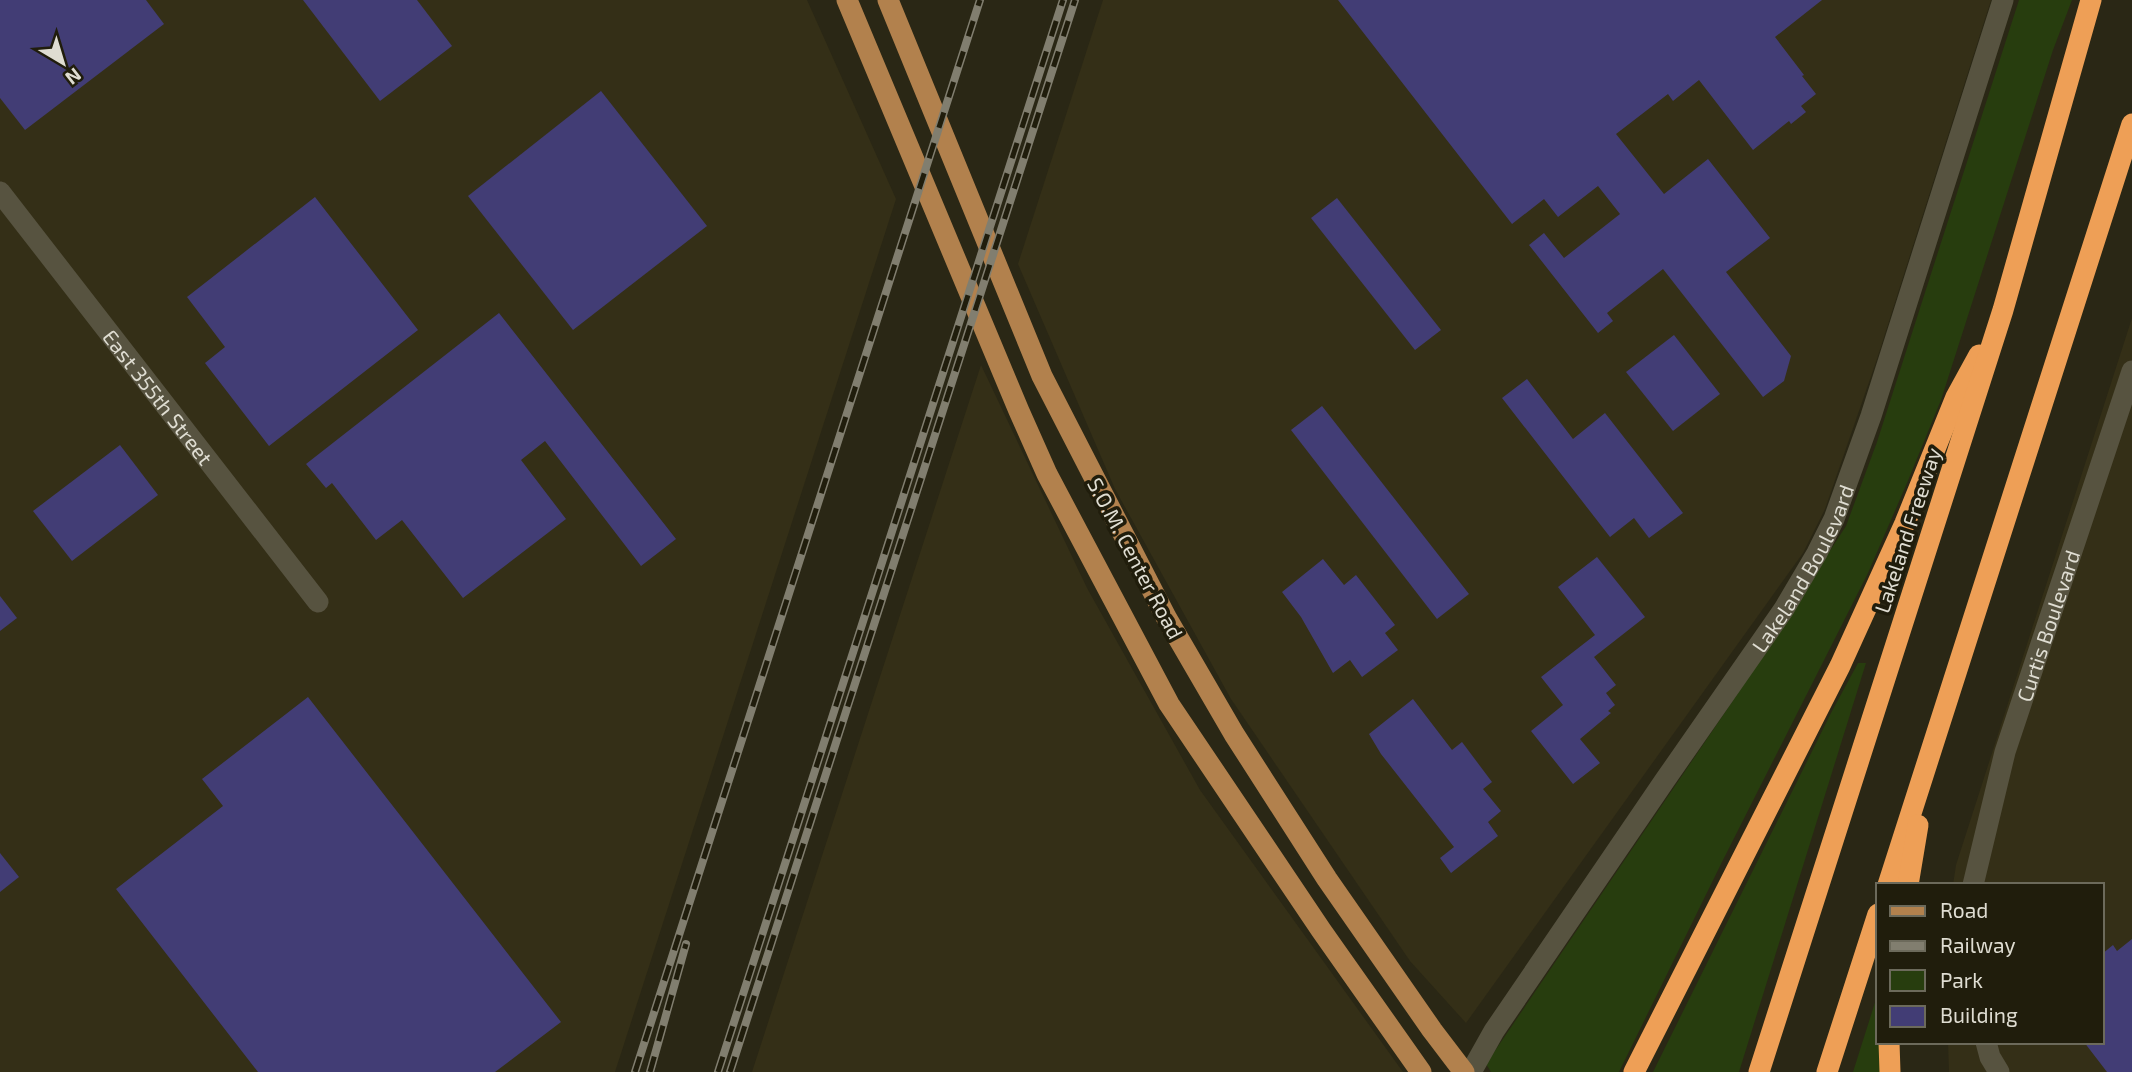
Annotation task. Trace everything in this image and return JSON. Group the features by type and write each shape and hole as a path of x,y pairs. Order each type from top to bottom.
{"highway":[{"name":"Lakeland Freeway","path":"1759,1072 2003,310 2091,0"},
{"path":"1889,883 2132,124"},
{"path":"1634,1072 1840,666 1905,523 1956,397 2003,310"},
{"path":"1908,883 1930,755"},
{"path":"1827,1072 1876,920"},
{"path":"1889,1044 1890,1072"}],"main road":[{"name":"S.O.M. Center Road","path":"847,0 1047,474 1168,704 1419,1070"},
{"name":"S.O.M. Center Road","path":"888,0 1042,376 1166,617 1234,734 1327,879 1464,1072"}],"street":[{"name":"Lakeland Boulevard","path":"1471,1072 1502,1019 1784,609 1834,519 1871,416 2003,0"},
{"name":"East 355th Street","path":"0,192 318,602"},
{"name":"Curtis Boulevard","path":"1973,883 2005,752 2132,371"},
{"path":"1987,1044 1990,1057 1999,1072"}],"shaded area":[{"path":"0,0 807,0 896,199 615,1072 0,1072"},
{"path":"1103,0 1991,0 1877,359 1825,509 1803,553 1466,1023 1410,961 1231,699 1115,489 1018,264"},
{"path":"2132,318 2132,1072 1949,1072 1948,1044 2104,1044 2104,883 1953,883 1956,865"},
{"path":"981,365 1087,588 1200,790 1403,1072 752,1072"}],"green space":[{"path":"2019,0 2072,0 2053,50 1941,400 1868,573 1619,1072 1491,1072 1486,1064 1730,705 1846,526 1877,442"},
{"path":"1858,663 1866,663 1739,1072 1653,1072 1831,713"},
{"path":"1876,999 1876,1044 1882,1044 1881,1072 1853,1072"}],"building":[{"path":"0,0 146,0 164,24 25,130 0,98"},
{"path":"303,0 417,0 452,46 380,101"},
{"path":"1338,0 1822,0 1775,37 1816,94 1801,106 1806,112 1791,124 1789,121 1753,150 1699,80 1673,101 1668,94 1616,134 1664,194 1708,159 1770,238 1726,272 1791,356 1784,381 1763,397 1663,269 1607,313 1613,321 1598,333 1529,245 1544,233 1564,258 1620,214 1598,186 1558,217 1544,199 1512,224"},
{"path":"601,91 707,226 573,330 468,196"},
{"path":"315,197 418,330 269,446 205,363 225,347 187,297"},
{"path":"1337,198 1441,330 1415,350 1311,218"},
{"path":"499,313 676,539 641,566 545,441 521,460 566,519 463,598 402,520 376,540 332,483 326,488 306,464"},
{"path":"1674,335 1720,394 1673,431 1626,372"},
{"path":"1527,379 1573,439 1605,413 1683,513 1649,538 1634,518 1610,537 1502,398"},
{"path":"1322,406 1469,594 1437,619 1291,430"},
{"path":"120,445 158,495 72,561 33,511"},
{"path":"1597,557 1645,617 1594,657 1616,685 1606,693 1615,705 1608,711 1611,713 1580,739 1600,763 1573,784 1531,731 1563,705 1541,677 1595,635 1558,587"},
{"path":"1323,559 1344,585 1356,575 1395,625 1385,633 1398,650 1362,677 1350,660 1333,673 1301,617 1282,592"},
{"path":"0,596 17,618 0,631"},
{"path":"308,697 561,1022 495,1072 258,1072 116,889 223,806 202,779"},
{"path":"1413,699 1452,750 1462,742 1492,782 1483,789 1501,811 1488,822 1498,836 1451,873 1440,858 1454,847 1381,754 1369,734"},
{"path":"0,853 19,877 0,892"},
{"path":"2132,939 2132,1072 2107,1072 2086,1044 2104,1044 2104,952 2113,945 2117,951"}],"railway":[{"path":"635,1072 980,0"},
{"path":"718,1072 1063,0"},
{"path":"730,1072 1075,0"},
{"path":"650,1072 686,944"}]}
